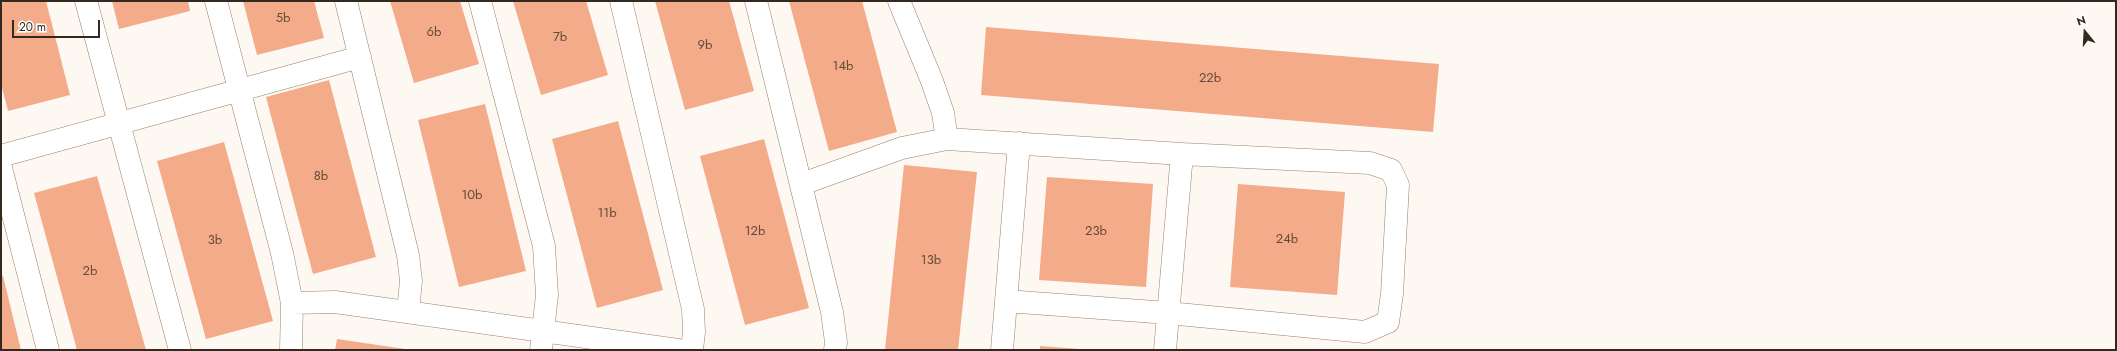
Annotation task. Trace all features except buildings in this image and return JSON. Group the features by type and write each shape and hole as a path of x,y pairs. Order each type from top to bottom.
{"lane":[{"path":"86,1 180,350"},
{"path":"216,1 282,253 292,303 291,350"},
{"path":"346,1 408,255 411,281 408,312"},
{"path":"480,1 544,246 547,296 542,341"},
{"path":"621,1 693,308 694,332 692,350"},
{"path":"756,1 802,184 832,312 836,342 834,350"},
{"path":"899,1 932,81 943,113 947,139"},
{"path":"1,156 360,57"},
{"path":"802,184 902,148 947,139 1182,154 1370,163 1390,170 1398,185 1392,294 1388,322 1365,332 1168,313 1006,301"},
{"path":"1002,350 1019,143"},
{"path":"1165,350 1182,154"},
{"path":"1,168 48,350"},
{"path":"292,303 335,302 408,312 542,341 678,350"}]}
